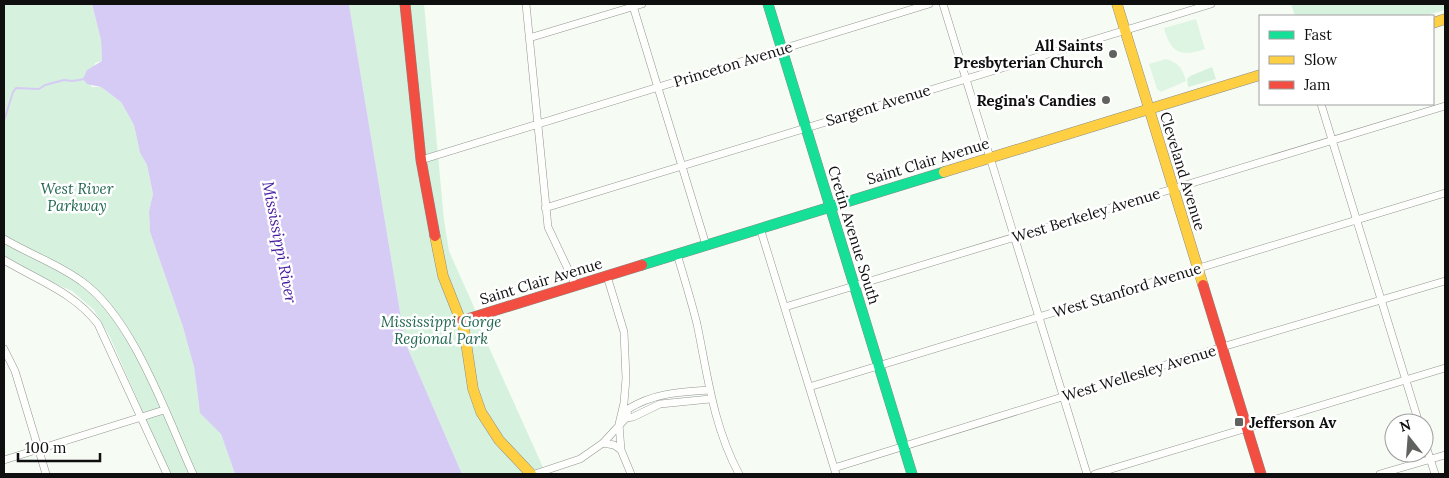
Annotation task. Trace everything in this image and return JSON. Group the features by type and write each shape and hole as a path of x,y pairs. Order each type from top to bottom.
{"street":[{"path":"405,4 422,160 441,270 466,336 478,404 492,431 531,474"},
{"path":"526,4 546,208 552,238 576,286"},
{"path":"529,38 642,4"},
{"name":"Cretin Avenue South","path":"768,4 912,474"},
{"name":"Princeton Avenue","path":"422,160 929,4"},
{"path":"943,4 1087,474"},
{"name":"Cleveland Avenue","path":"1117,4 1261,474"},
{"name":"Sargent Avenue","path":"546,208 965,78 1212,4"},
{"path":"633,6 706,245"},
{"name":"Saint Clair Avenue","path":"461,321 1259,75"},
{"path":"1321,105 1416,413"},
{"name":"West Berkeley Avenue","path":"785,307 1445,106"},
{"name":"West Stanford Avenue","path":"810,387 1445,193"},
{"path":"760,228 835,471"},
{"path":"4,239 81,281 96,294 131,343 193,474"},
{"path":"677,254 694,314 710,398 725,443 739,474"},
{"path":"4,260 70,296 90,314 106,336 166,474"},
{"path":"607,276 620,316 626,348 625,397 619,424 621,450 631,474"},
{"name":"West Wellesley Avenue","path":"835,471 903,446 1445,281"},
{"path":"4,349 15,371 46,474"},
{"path":"1095,474 1445,368"},
{"path":"626,418 628,409 647,398 668,393 709,390"},
{"path":"535,474 580,459 603,443 626,418 633,417 660,404 710,398"},
{"path":"4,460 164,410"},
{"path":"603,443 614,445 621,450"},
{"path":"1380,474 1417,463"}],"green space":[{"name":"West River Parkway","path":"4,4 92,4 101,40 102,61 95,63 91,87 101,87 121,102 134,125 140,153 147,165 153,194 149,211 150,232 183,327 194,367 199,407 221,434 235,474 170,474 109,335 94,310 72,291 34,274 4,255"},
{"name":"Mississippi Gorge Regional Park","path":"349,4 424,4 444,220 449,251 474,307 478,323 546,474 462,474 405,342"},
{"path":"1291,4 1445,4 1445,10 1428,15 1295,15"},
{"path":"1196,19 1205,49 1189,53 1178,51 1170,43 1164,28"},
{"path":"1166,59 1180,67 1186,81 1161,92 1157,89 1149,64"},
{"path":"1212,67 1216,79 1188,87 1187,79 1190,76"}],"water":[{"name":"Mississippi River","path":"92,4 349,4 405,342 462,474 235,474 221,434 200,413 194,367 183,327 150,232 149,211 153,194 147,165 140,153 134,125 121,102 101,87 87,84 83,79 87,70 102,61 101,40"}],"waterway":[{"path":"4,121 16,88 39,89 45,85 64,80 85,79"}],"traffic: fast":[{"path":"768,4 912,474"},
{"path":"642,265 944,172"}],"traffic: slow":[{"path":"1117,4 1203,285"},
{"path":"1434,23 1445,19"},
{"path":"944,172 1259,75"},
{"path":"435,236 443,276 464,329 473,389 481,412 499,440 531,474"}],"traffic: jam":[{"path":"405,4 421,160 435,236"},
{"path":"461,321 642,265"},
{"path":"1203,285 1261,474"}],"place":[{"name":"All Saints Presbyterian Church","path":"1113,54"},
{"name":"Regina's Candies","path":"1106,100"},
{"name":"Jefferson Av","path":"1239,422"}]}
